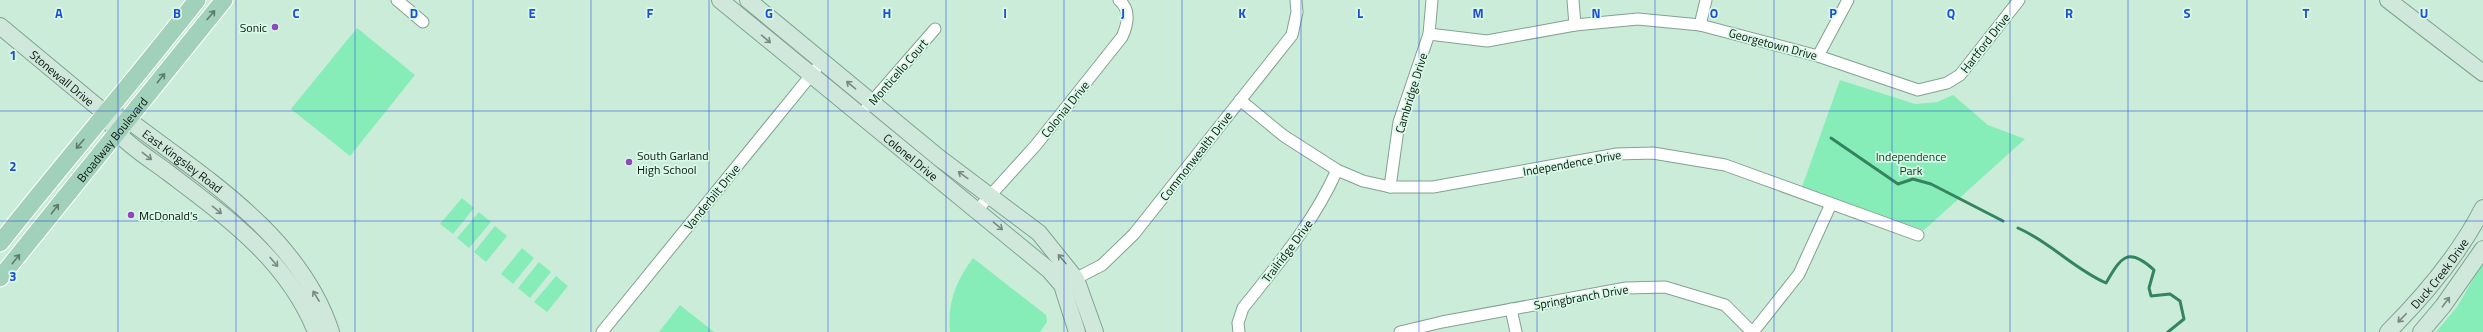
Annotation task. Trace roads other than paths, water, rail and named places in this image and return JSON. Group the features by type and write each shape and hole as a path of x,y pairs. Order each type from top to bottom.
{"main road":[{"name":"Broadway Boulevard","path":"0,243 58,169 106,114 197,0"},
{"name":"Broadway Boulevard","path":"0,278 224,0"},
{"path":"184,16 199,30"}],"street":[{"path":"397,0 423,22"},
{"name":"Colonel Drive","path":"720,0 810,76 978,209 1048,270 1062,286 1077,332"},
{"path":"736,14 748,0"},
{"name":"Colonel Drive","path":"748,0 938,157 990,194 1039,233 1076,279 1095,332"},
{"name":"Colonial Drive","path":"978,209 1036,145 1122,37 1129,22 1124,5 1119,0"},
{"name":"Commonwealth Drive","path":"1062,286 1102,264 1134,234 1292,35 1296,0"},
{"name":"Cambridge Drive","path":"1390,187 1399,122 1429,34 1432,0"},
{"path":"1573,0 1576,25"},
{"path":"1700,25 1706,0"},
{"path":"1818,56 1848,0"},
{"name":"Hartford Drive","path":"1947,84 1960,76 2019,0"},
{"path":"2388,0 2483,73"},
{"name":"Georgetown Drive","path":"1429,34 1487,41 1576,25 1638,19 1700,25 1818,56 1918,90 1947,84"},
{"name":"Stonewall Drive","path":"0,26 106,114"},
{"name":"Monticello Court","path":"860,115 935,28"},
{"name":"Vanderbilt Drive","path":"602,332 823,61"},
{"name":"Independence Drive","path":"1240,100 1284,136 1338,170 1363,181 1390,187 1433,187 1616,154 1653,153 1726,165 1918,235"},
{"name":"East Kingsley Road","path":"106,114 249,214 296,264 324,310 331,332"},
{"name":"East Kingsley Road","path":"122,126 214,208 264,250 302,301 316,332"},
{"name":"Trailridge Drive","path":"1239,332 1238,323 1242,308 1306,228 1323,201 1338,170"},
{"path":"1753,332 1799,274 1831,204"},
{"name":"Duck Creek Drive","path":"2388,332 2425,294 2455,254 2483,208"},
{"name":"Duck Creek Drive","path":"2421,332 2443,306 2483,249"},
{"name":"Springbranch Drive","path":"1400,332 1511,309 1626,288 1665,287 1725,305 1753,332"},
{"path":"1511,309 1516,332"}],"waterway":[{"path":"1831,138 1898,184 1913,179 1931,184 2003,221"},
{"path":"2018,228 2030,234 2083,270 2106,283 2121,261 2131,257 2138,258 2154,270 2149,288 2151,296 2170,294 2180,301 2184,319 2168,332"}],"place":[{"name":"Sonic","path":"275,27"},
{"name":"South Garland High School","path":"629,162"},
{"name":"McDonald's","path":"131,215"}],"park label":[{"name":"Independence Park","path":"1911,163"}]}
